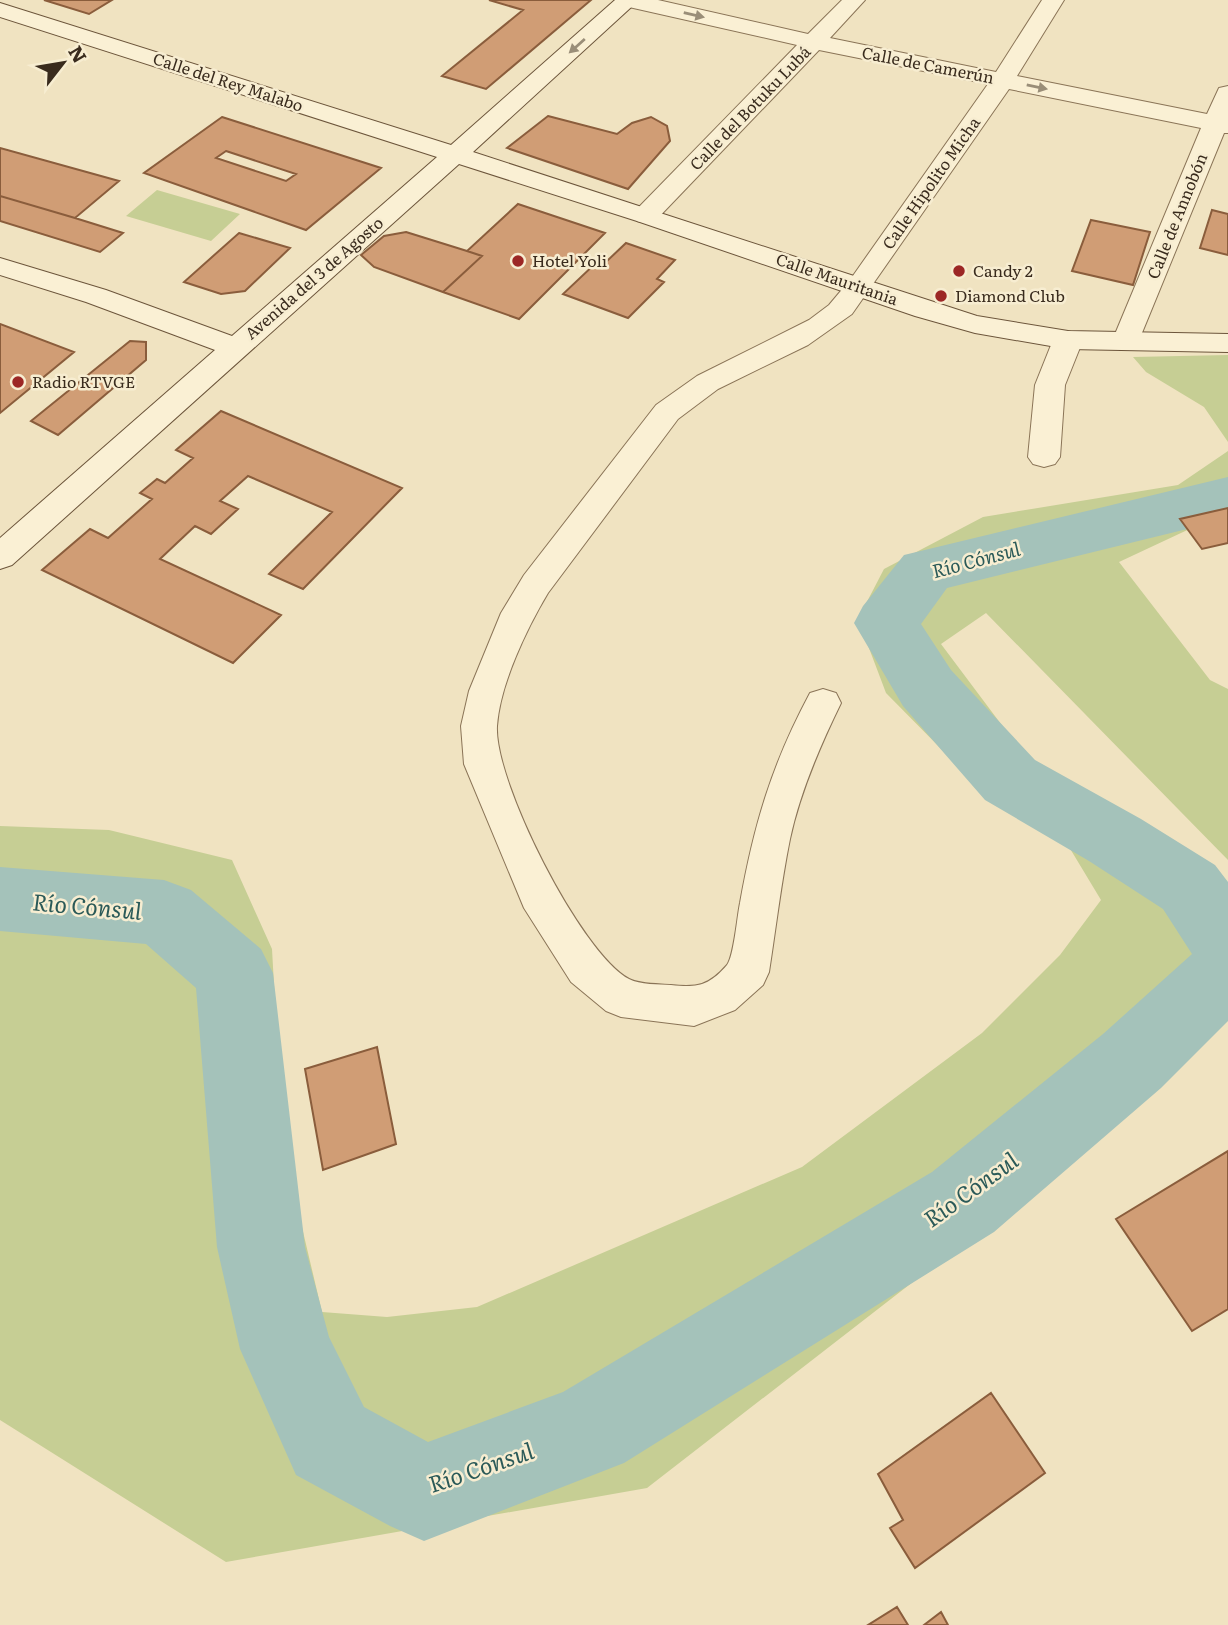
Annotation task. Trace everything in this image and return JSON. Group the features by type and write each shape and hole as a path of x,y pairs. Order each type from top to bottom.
{"street":[{"name":"Calle de Camerún","path":"628,0 814,42 1221,125"},
{"name":"Avenida del 3 de Agosto","path":"0,557 628,0"},
{"name":"Calle del Botuku Lubá","path":"646,215 854,0"},
{"name":"Calle Hipolito Micha","path":"823,703 805,738 782,799 771,838 748,972 720,997 694,1007 621,998 586,969 538,896 483,764 480,726 486,691 513,622 536,584 667,412 686,393 805,334 839,310 860,286 1003,79 1053,0"},
{"name":"Calle del Rey Malabo","path":"0,10 456,155"},
{"name":"Calle de Annobón","path":"1127,339 1221,125 1228,93"},
{"name":"Calle Mauritania","path":"456,155 646,215 925,310 975,324 1068,340 1127,339 1228,343"},
{"path":"0,266 96,296 234,348"},
{"path":"1044,457 1050,385 1068,340"}],"green space":[{"path":"157,190 240,214 211,241 126,216"},
{"path":"1228,355 1228,442 1204,407 1146,372 1133,357"},
{"path":"1228,451 1228,511 1119,562 1210,680 1228,689 1228,860 986,613 941,644 1022,752 1123,849 1209,973 1078,1154 647,1488 226,1562 0,1420 0,826 109,830 232,860 272,949 283,1147 322,1312 387,1317 477,1307 802,1167 982,1033 1060,955 1101,900 1060,832 959,767 886,693 858,619 884,569 983,517 1178,485"}],"building":[{"path":"44,0 112,0 89,14"},
{"path":"489,0 591,0 486,89 442,76 523,10"},
{"path":"548,116 617,134 632,123 651,117 667,126 670,141 628,189 507,148"},
{"path":"222,117 381,168 306,230 144,173","holes":["226,151 296,174 286,181 216,158"]},
{"path":"0,148 119,181 75,218 0,196"},
{"path":"0,196 123,233 100,252 0,221"},
{"path":"518,204 605,233 519,319 443,292 482,256 467,251"},
{"path":"1212,210 1228,214 1228,255 1200,248"},
{"path":"1091,220 1150,232 1133,285 1072,271"},
{"path":"406,232 482,256 443,292 374,267 361,255 384,236"},
{"path":"239,233 290,248 245,291 221,294 184,282"},
{"path":"626,243 675,260 657,279 664,282 628,318 563,294 599,260 607,261"},
{"name":"Radio RTVGE","path":"0,324 74,352 0,413"},
{"path":"130,341 146,342 146,360 58,435 31,421"},
{"path":"221,411 402,488 303,589 269,574 332,512 248,476 220,501 238,509 211,534 195,526 160,559 281,615 233,663 42,570 90,529 108,538 152,499 140,493 157,479 165,483 193,458 176,450"},
{"path":"1228,508 1228,543 1202,549 1180,519"},
{"path":"377,1047 396,1144 323,1170 305,1069"},
{"path":"1228,1151 1228,1309 1192,1331 1116,1219"},
{"path":"991,1393 1045,1473 915,1568 890,1528 903,1520 878,1474"},
{"path":"897,1607 908,1625 868,1625"},
{"path":"941,1612 948,1625 924,1625"}],"waterway":[{"name":"Río Cónsul","path":"1228,498 926,571 886,623 927,688 1010,780 1115,840 1189,887 1228,944"},
{"name":"Río Cónsul","path":"0,899 164,913 234,973 261,1247 286,1349 330,1441 424,1492 590,1429 963,1202 1132,1061 1228,970"}],"place":[{"name":"Hotel Yoli","path":"518,261"},
{"name":"Candy 2","path":"959,271"},
{"name":"Diamond Club","path":"941,296"},
{"name":"Radio RTVGE","path":"18,382"}]}
